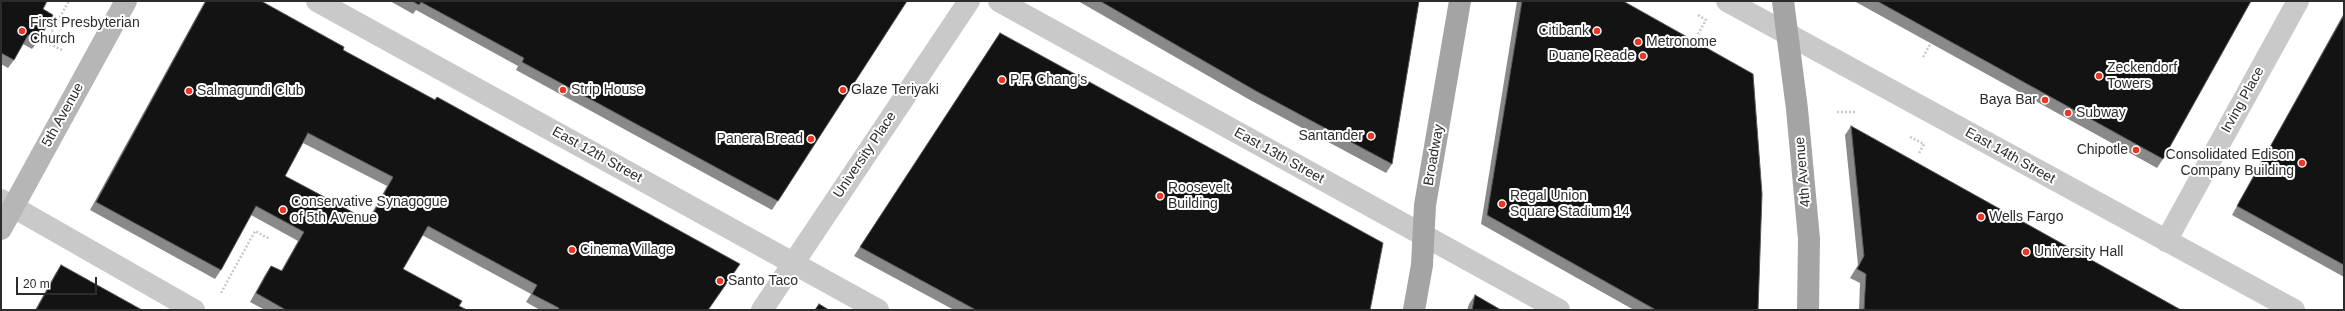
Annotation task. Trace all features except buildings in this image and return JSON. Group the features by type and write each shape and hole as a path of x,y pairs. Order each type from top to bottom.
{"main road":[{"name":"5th Avenue","path":"1,229 7,203 126,1"},
{"name":"Broadway","path":"1414,310 1424,236 1425,205 1460,1"},
{"name":"4th Avenue","path":"1784,1 1808,239 1808,310"}],"street":[{"name":"East 12th Street","path":"317,1 878,310"},
{"name":"University Place","path":"762,310 969,1"},
{"name":"East 13th Street","path":"999,1 1559,310"},
{"name":"East 14th Street","path":"1727,1 2294,310"},
{"name":"Irving Place","path":"2166,241 2298,1"},
{"path":"7,203 194,310"}],"path":[{"path":"46,42 69,1"},
{"path":"1698,15 1706,20 1698,34"},
{"path":"39,38 62,50"},
{"path":"1924,57 1931,43"},
{"path":"1837,112 1857,112"},
{"path":"1910,136 1924,144 1918,155"},
{"path":"222,293 255,231 270,239"}],"place":[{"name":"First Presbyterian Church","path":"22,31"},
{"name":"Citibank","path":"1597,31"},
{"name":"Metronome","path":"1638,42"},
{"name":"Duane Reade","path":"1643,56"},
{"name":"Zeckendorf Towers","path":"2099,76"},
{"name":"P.F. Chang's","path":"1002,80"},
{"name":"Strip House","path":"563,90"},
{"name":"Glaze Teriyaki","path":"843,90"},
{"name":"Salmagundi Club","path":"189,91"},
{"name":"Baya Bar","path":"2045,100"},
{"name":"Subway","path":"2068,113"},
{"name":"Santander","path":"1371,136"},
{"name":"Panera Bread","path":"811,139"},
{"name":"Chipotle","path":"2136,150"},
{"name":"Consolidated Edison Company Building","path":"2302,163"},
{"name":"Roosevelt Building","path":"1160,196"},
{"name":"Regal Union Square Stadium 14","path":"1502,204"},
{"name":"Conservative Synagogue of 5th Avenue","path":"283,210"},
{"name":"Wells Fargo","path":"1981,217"},
{"name":"Cinema Village","path":"572,250"},
{"name":"University Hall","path":"2026,252"},
{"name":"Santo Taco","path":"720,281"}]}
